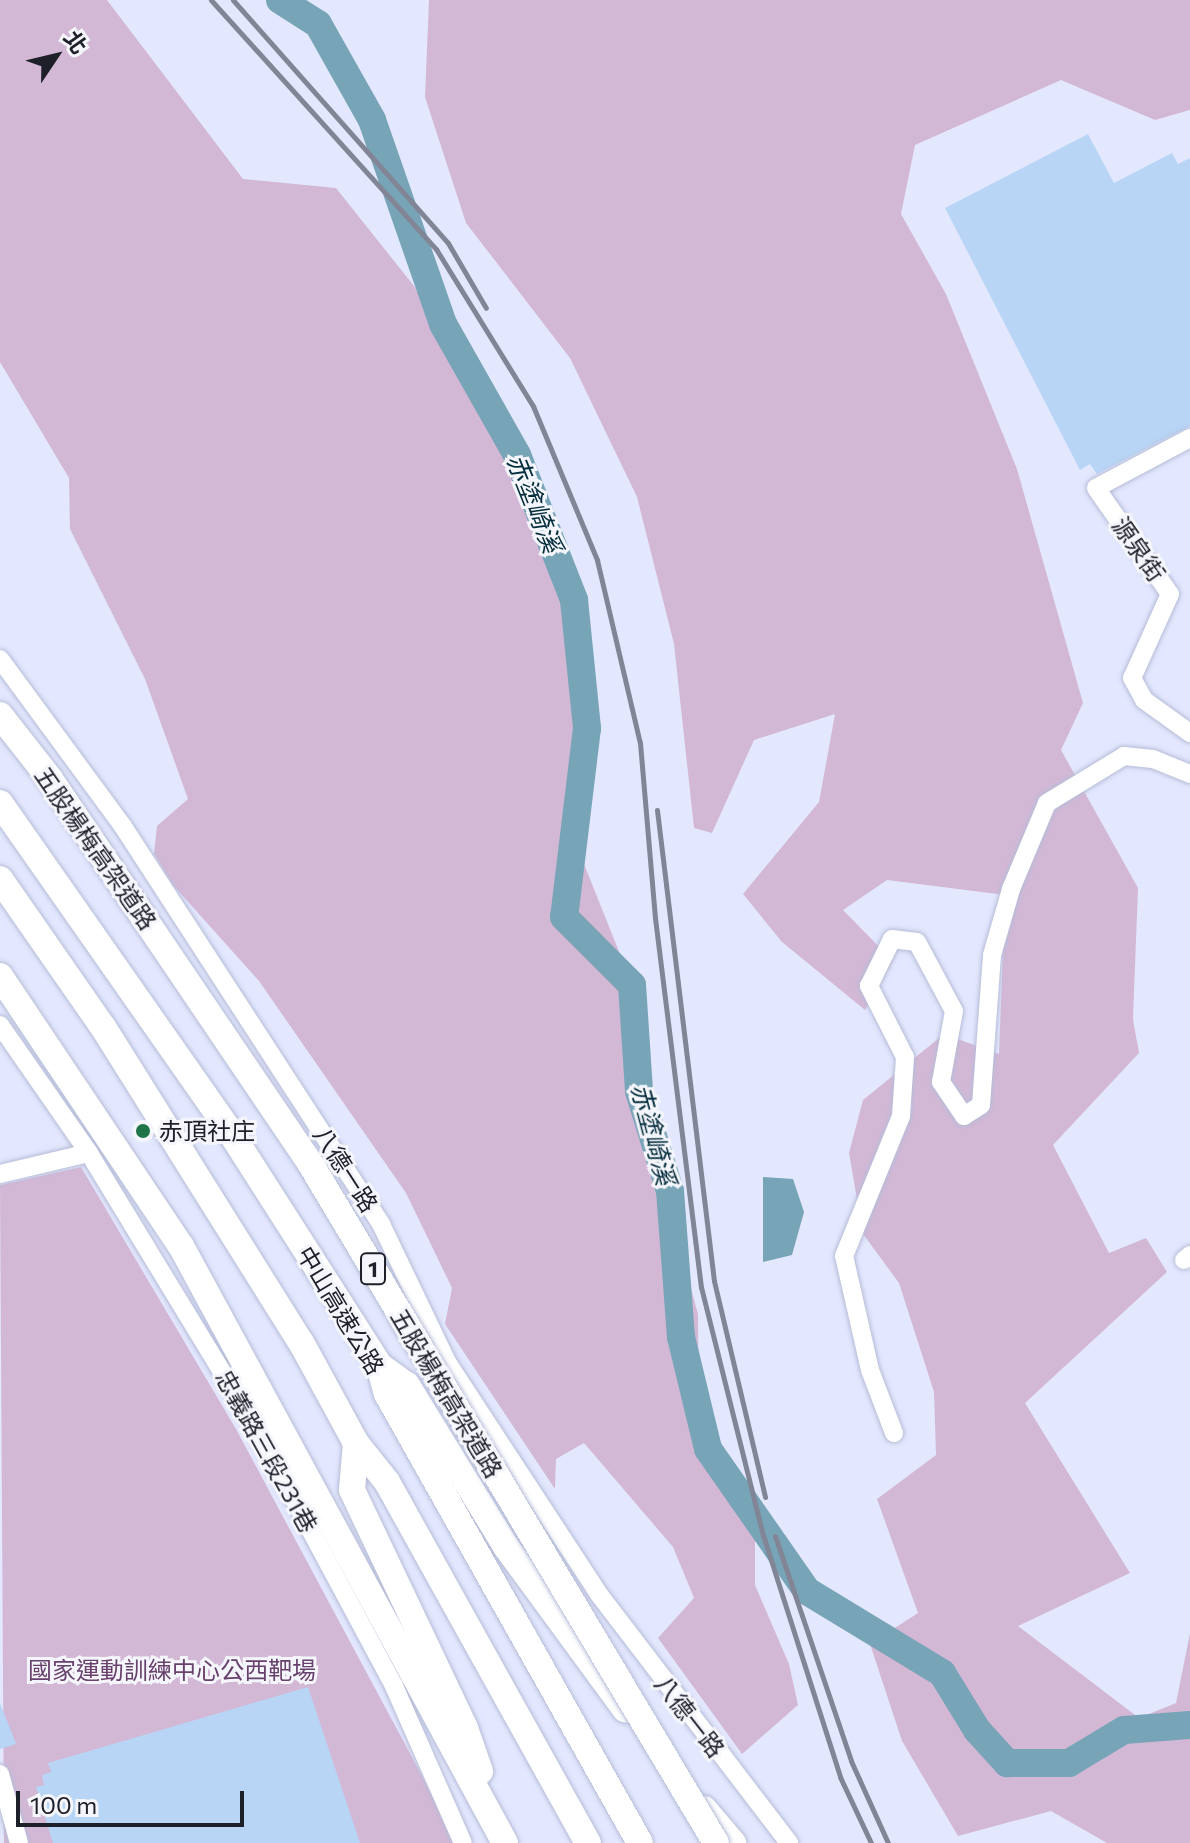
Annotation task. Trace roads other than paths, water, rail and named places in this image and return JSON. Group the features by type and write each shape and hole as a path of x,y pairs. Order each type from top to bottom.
{"highway":[{"name":"五股楊梅高架道路","path":"0,715 50,779 310,1163 716,1843"},
{"name":"中山高速公路","path":"0,803 227,1127 379,1365 387,1394 640,1843"},
{"path":"0,879 103,1027 302,1344 356,1443 387,1482 588,1843"},
{"path":"0,976 181,1246 505,1843"},
{"path":"379,1365 407,1385 559,1620 733,1843"},
{"path":"356,1443 352,1490 465,1728 505,1843"}],"street":[{"name":"源泉街","path":"1190,438 1096,488 1170,594 1132,678 1144,700 1190,733"},
{"name":"八德一路","path":"0,659 122,825 381,1224 437,1342 598,1593 789,1843"},
{"path":"894,1433 870,1370 844,1256 901,1116 905,1057 869,986 892,939 917,942 954,1011 941,1082 964,1116 981,1105 992,955 1011,889 1047,803 1124,756 1153,759 1190,774"},
{"name":"忠義路三段231巷","path":"0,1025 89,1153 187,1311 329,1561 394,1686 463,1843"},
{"path":"0,1174 89,1153"},
{"path":"0,1774 19,1843"}],"water":[{"path":"763,1177 793,1179 804,1212 792,1255 763,1262"}],"waterway":[{"name":"赤塗崎溪","path":"280,0 318,24 372,120 443,324 517,455 574,600 587,728 564,917 632,985 639,1091 670,1191 681,1337 708,1449 807,1591 942,1673 977,1730 1007,1763 1069,1763 1124,1730 1190,1725"}],"railway":[{"path":"211,0 436,249 533,406 597,560 640,743 655,918 701,1287 763,1535 840,1777 871,1843"},
{"path":"233,0 448,243 486,308"},
{"path":"657,810 714,1281 765,1497"},
{"path":"775,1536 851,1761 888,1843"}],"place":[{"name":"赤頂社庄","path":"143,1131"}],"park label":[{"name":"國家運動訓練中心公西靶場","path":"172,1670"}]}
